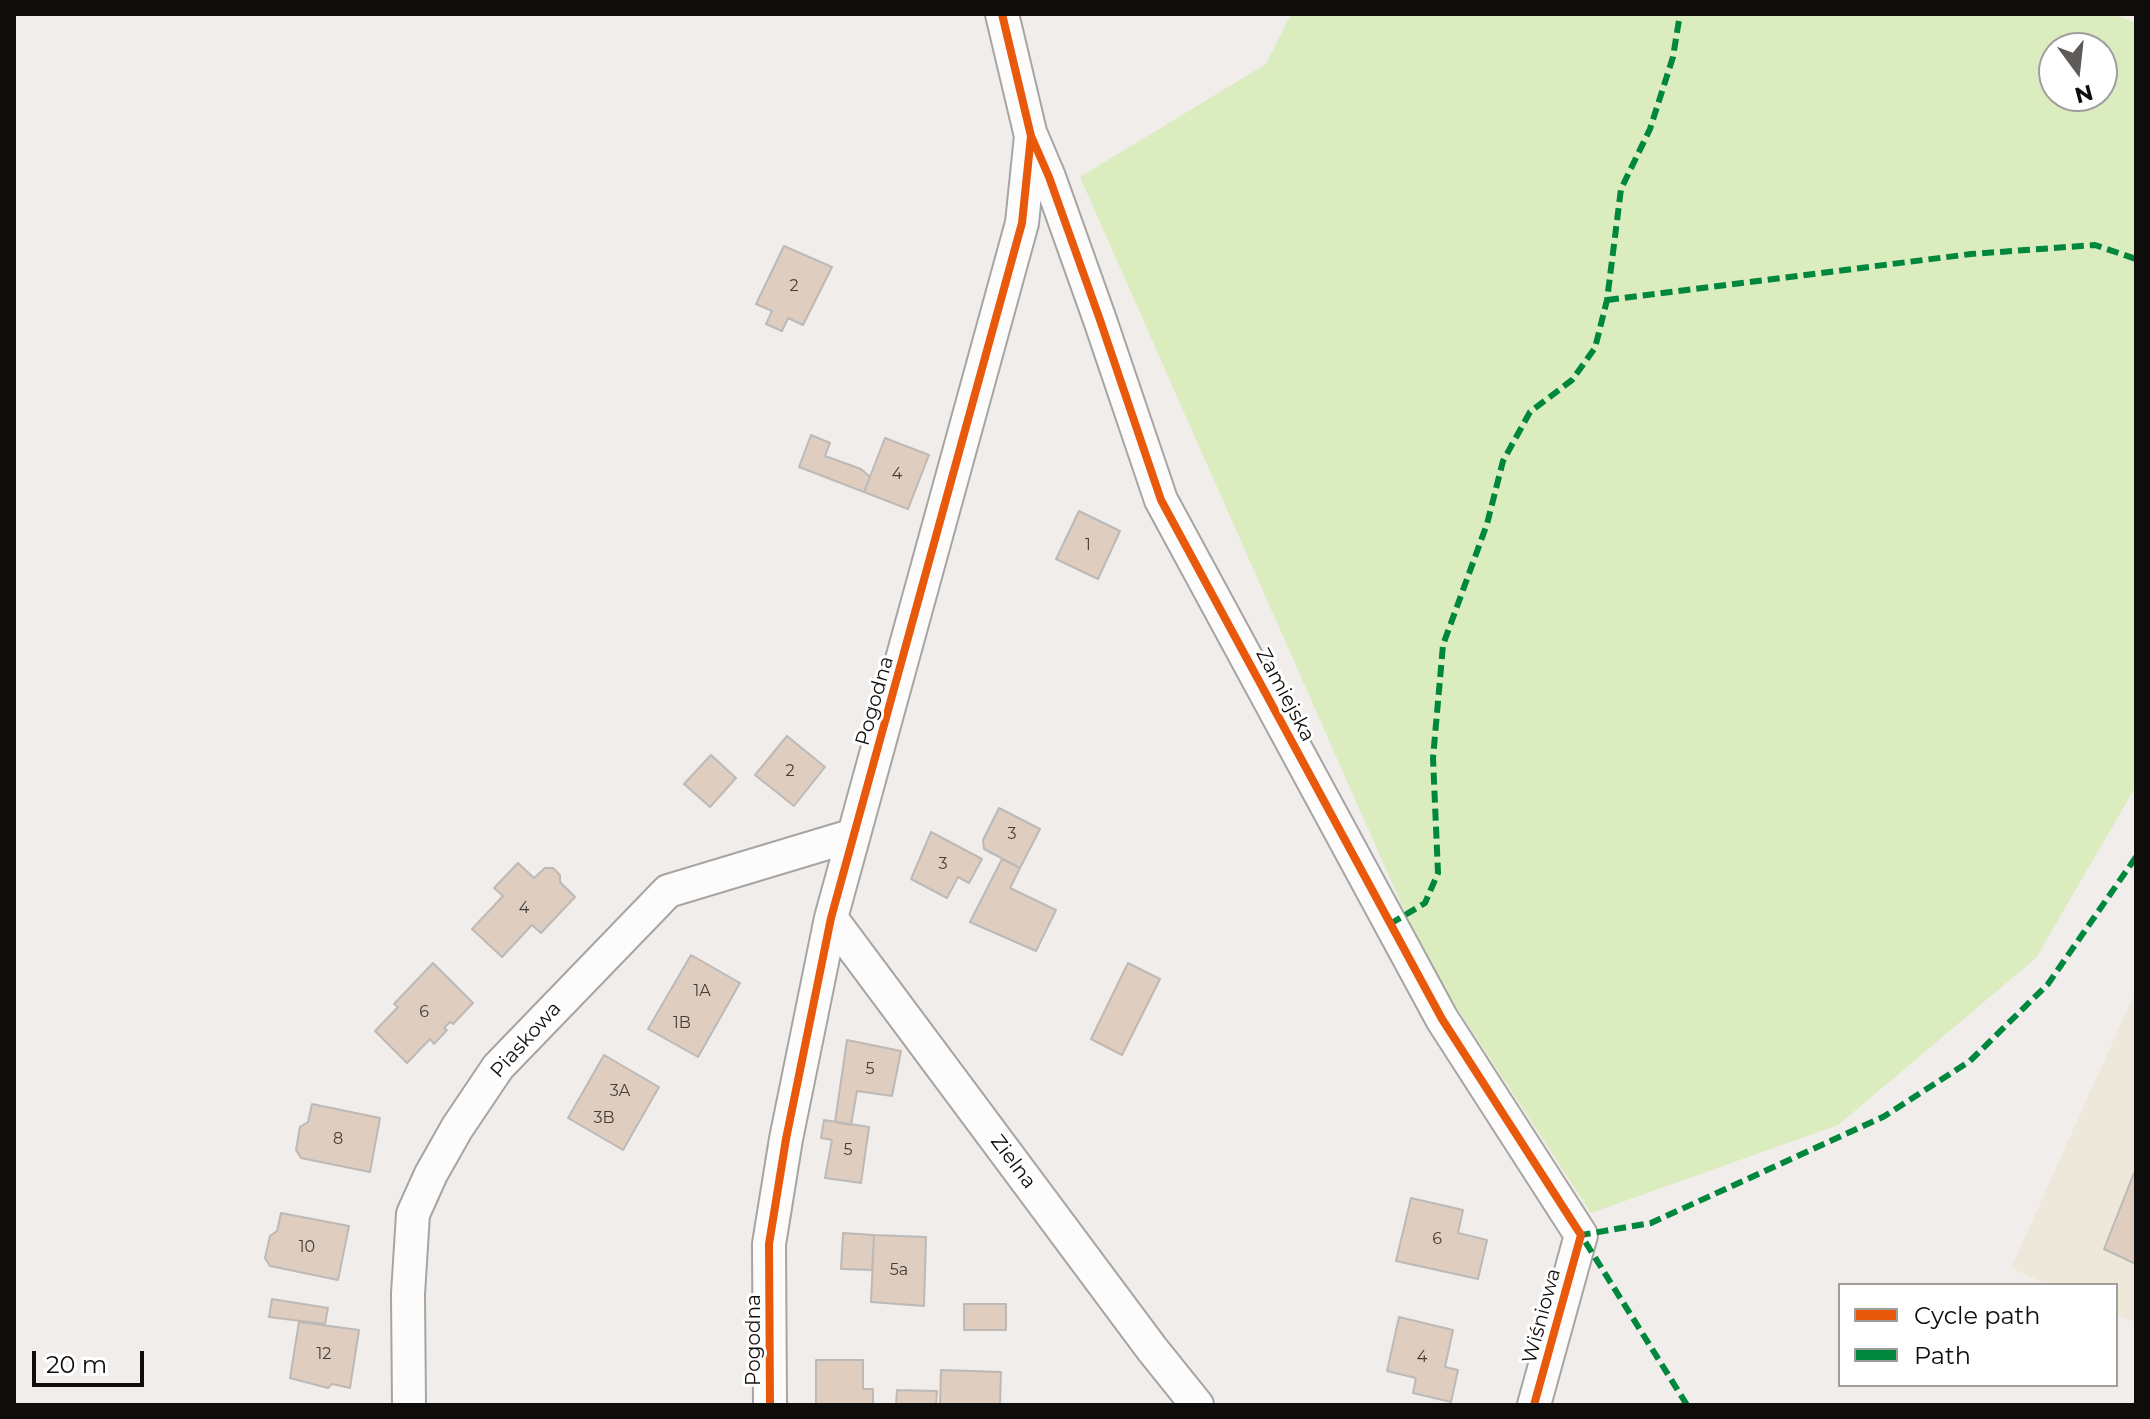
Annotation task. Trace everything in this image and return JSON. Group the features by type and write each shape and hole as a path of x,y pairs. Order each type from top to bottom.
{"street":[{"name":"Pogodna","path":"770,1405 769,1244 786,1139 831,918 1022,223 1031,136 1002,14"},
{"name":"Zamiejska","path":"1031,136 1049,177 1161,500 1442,1019 1581,1235"},
{"name":"Piaskowa","path":"409,1405 408,1294 413,1214 457,1128 498,1067 668,891 854,835"},
{"name":"Zielna","path":"831,918 1197,1405"},
{"name":"Wiśniowa","path":"1534,1405 1581,1235"}],"shaded area":[{"path":"2136,990 2136,1323 2118,1315 2118,1283 2045,1283 2011,1268"}],"green space":[{"path":"1291,14 2113,14 2136,23 2136,786 2036,958 1838,1125 1591,1213 1427,962 1080,177 1266,64"}],"building":[{"path":"784,246 832,267 803,325 788,318 782,331 766,324 772,311 756,304"},
{"path":"811,435 830,443 825,456 861,469 870,477 864,492 799,467"},
{"path":"885,438 929,455 908,509 864,492"},
{"path":"1079,511 1120,531 1098,579 1056,559"},
{"path":"787,736 825,767 794,806 755,775"},
{"path":"711,755 736,778 710,807 684,784"},
{"path":"999,808 1040,829 1020,868 984,849 983,840"},
{"path":"931,832 982,859 969,883 958,877 947,898 911,879"},
{"path":"1002,859 1020,868 1010,888 1056,910 1036,951 970,922"},
{"path":"518,863 534,878 545,868 553,868 560,875 560,882 575,897 541,933 532,925 502,957 472,929 503,896 494,888"},
{"path":"691,955 740,983 698,1057 648,1029"},
{"path":"433,963 473,1003 453,1024 450,1022 444,1028 447,1030 434,1044 430,1039 407,1063 375,1031 398,1007 394,1004"},
{"path":"1128,963 1160,979 1122,1055 1091,1039"},
{"path":"847,1040 901,1051 892,1096 857,1091 851,1125 835,1122"},
{"path":"604,1055 659,1087 623,1150 568,1118"},
{"path":"312,1104 380,1118 370,1172 301,1158 296,1150 300,1127 308,1122"},
{"path":"824,1120 869,1127 861,1183 825,1178 832,1140 821,1138"},
{"path":"2136,1174 2136,1264 2104,1249"},
{"path":"1411,1198 1463,1210 1458,1233 1487,1240 1478,1279 1396,1261"},
{"path":"281,1213 349,1226 338,1280 270,1266 265,1258 270,1236 277,1231"},
{"path":"843,1233 874,1235 872,1270 841,1269"},
{"path":"874,1235 926,1237 924,1306 871,1302"},
{"path":"272,1299 328,1308 325,1324 269,1317"},
{"path":"964,1304 1006,1304 1006,1330 964,1330"},
{"path":"1399,1317 1453,1330 1445,1367 1458,1370 1451,1402 1413,1393 1416,1378 1387,1371"},
{"path":"299,1322 359,1330 350,1388 332,1384 328,1388 290,1378"},
{"path":"816,1360 863,1360 863,1389 873,1389 873,1405 816,1405"},
{"path":"941,1370 1001,1372 1000,1405 940,1405"},
{"path":"897,1390 937,1391 936,1405 896,1405"}],"marked path":[{"path":"1390,924 1425,903 1438,873 1433,758 1443,645 1487,524 1503,461 1530,412 1572,380 1595,348 1607,300 1621,189 1650,129 1673,57 1680,14"},
{"path":"1607,300 1971,254 2095,245 2136,259"},
{"path":"1687,1405 1581,1235 1651,1223 1883,1117 1970,1061 2048,984 2136,857"}],"cycle path":[{"path":"770,1405 769,1244 786,1139 831,918 1022,223 1031,136 1002,14"},
{"path":"1032,138 1100,320 1161,500 1442,1019 1581,1235 1534,1405"}]}
